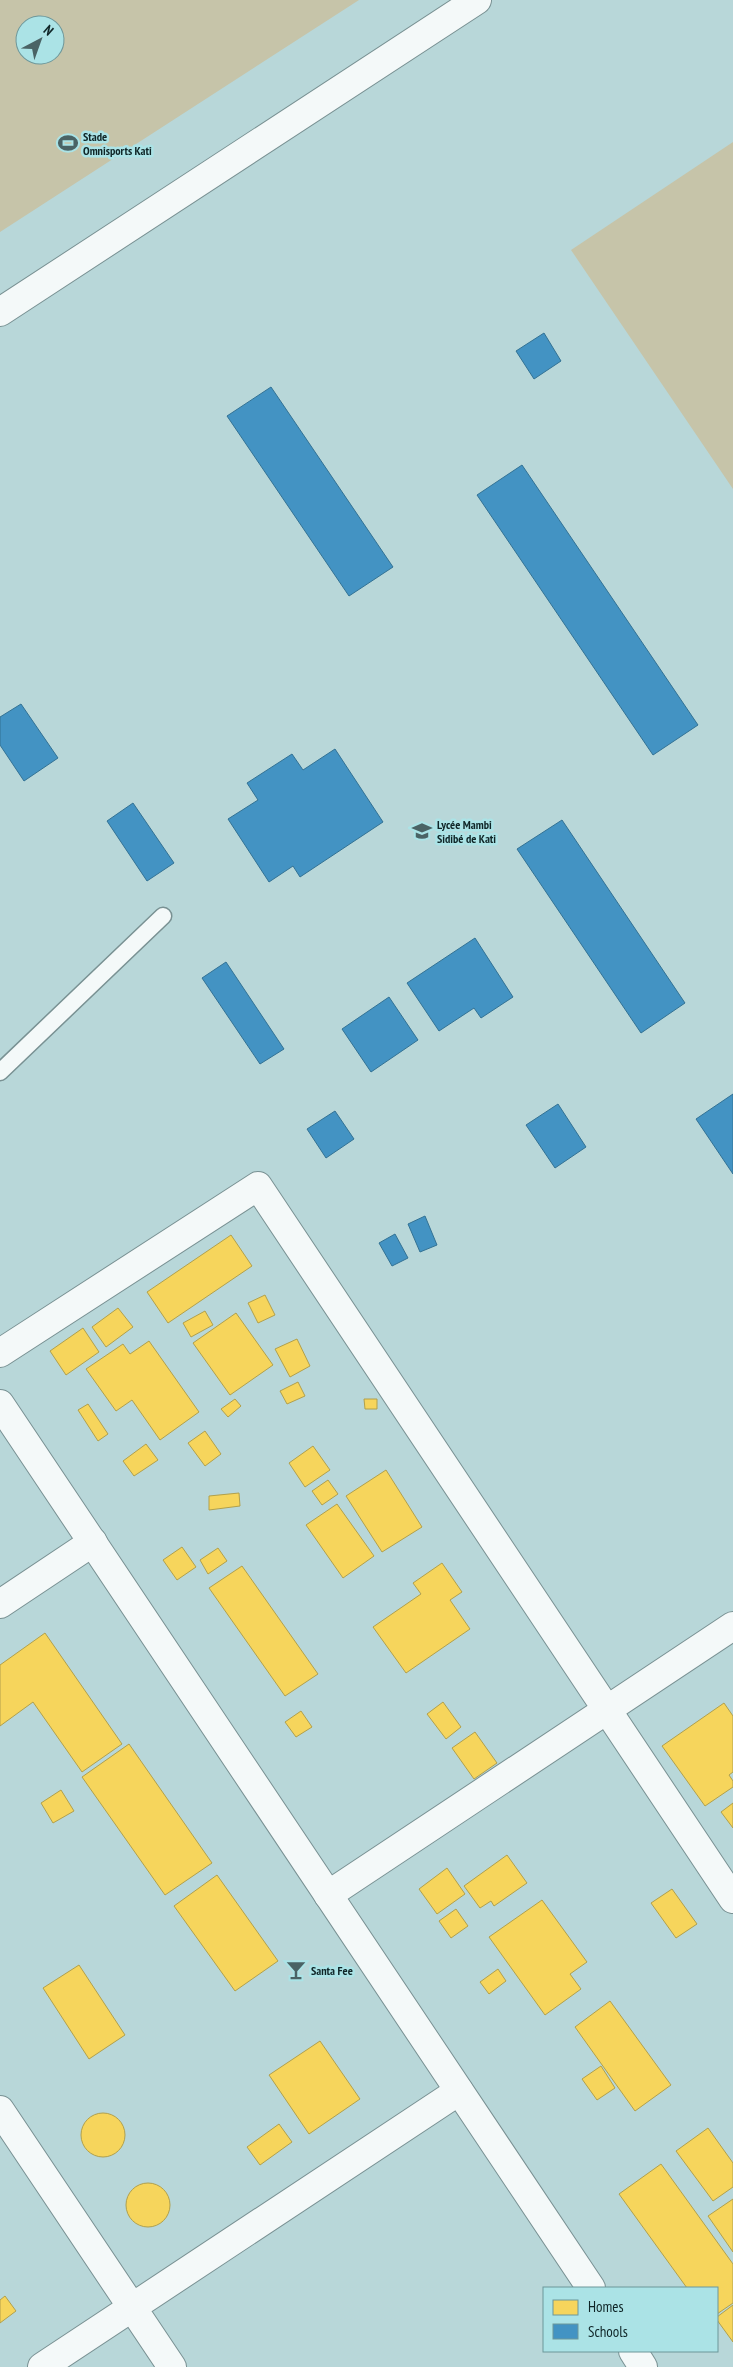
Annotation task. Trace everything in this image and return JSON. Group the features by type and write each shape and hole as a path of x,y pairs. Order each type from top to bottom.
{"street":[{"path":"0,312 477,0"},
{"path":"0,1353 258,1186 733,1899"},
{"path":"0,1404 590,2287"},
{"path":"0,1604 93,1542"},
{"path":"328,1895 733,1626"},
{"path":"42,2367 458,2091"},
{"path":"0,2110 172,2367"},
{"path":"633,2352 643,2367"}],"lane":[{"path":"0,1072 163,916"}],"shaded area":[{"name":"Stade Omnisports Kati","path":"0,0 359,0 0,232"},
{"path":"733,142 733,489 571,250"}],"building: Homes":[{"path":"231,1235 252,1266 168,1323 147,1292"},
{"path":"265,1295 275,1315 258,1323 248,1303"},
{"path":"118,1308 133,1327 106,1347 92,1327"},
{"path":"205,1311 213,1325 191,1337 183,1323"},
{"path":"236,1313 273,1365 230,1395 193,1343"},
{"path":"83,1328 99,1352 66,1375 50,1351"},
{"path":"297,1339 310,1366 290,1377 275,1349"},
{"path":"149,1341 199,1412 160,1440 132,1400 116,1411 86,1369 123,1344 130,1354"},
{"path":"298,1382 305,1396 287,1404 280,1391"},
{"path":"235,1399 241,1406 228,1417 221,1409"},
{"path":"364,1399 377,1399 377,1409 365,1409"},
{"path":"88,1404 108,1434 98,1441 78,1410"},
{"path":"205,1431 221,1454 205,1466 188,1443"},
{"path":"146,1444 158,1460 134,1476 123,1461"},
{"path":"313,1446 330,1470 305,1487 289,1463"},
{"path":"386,1470 422,1527 382,1552 346,1496"},
{"path":"328,1480 338,1494 322,1505 312,1491"},
{"path":"239,1493 240,1506 209,1510 209,1496"},
{"path":"337,1504 374,1556 343,1578 306,1525"},
{"path":"182,1547 196,1567 177,1580 163,1560"},
{"path":"218,1548 227,1561 208,1574 200,1560"},
{"path":"442,1563 462,1592 450,1600 470,1629 406,1673 373,1627 421,1594 413,1583"},
{"path":"242,1566 318,1674 285,1696 209,1588"},
{"path":"45,1633 122,1744 82,1772 33,1702 0,1726 0,1665"},
{"path":"443,1702 461,1727 446,1739 427,1714"},
{"path":"724,1703 733,1716 733,1772 729,1775 733,1781 733,1787 705,1806 662,1746"},
{"path":"301,1711 312,1727 296,1737 285,1722"},
{"path":"475,1732 497,1763 474,1779 452,1748"},
{"path":"129,1744 212,1863 165,1895 82,1777"},
{"path":"61,1790 74,1811 53,1823 41,1803"},
{"path":"733,1803 733,1828 721,1812"},
{"path":"507,1855 527,1883 494,1906 491,1901 480,1908 464,1886"},
{"path":"447,1868 465,1894 437,1914 419,1889"},
{"path":"217,1875 278,1961 235,1991 174,1906"},
{"path":"672,1889 697,1924 676,1938 651,1903"},
{"path":"542,1900 587,1962 570,1974 581,1989 545,2015 489,1937"},
{"path":"456,1909 468,1926 451,1938 439,1921"},
{"path":"79,1965 125,2035 89,2059 43,1988"},
{"path":"498,1969 506,1981 489,1994 480,1982"},
{"path":"610,2001 671,2085 635,2111 575,2027"},
{"path":"320,2041 360,2099 309,2134 269,2075"},
{"path":"601,2066 615,2088 597,2100 582,2079"},
{"path":"103,2113 115,2117 121,2123 125,2135 121,2147 115,2153 103,2157 91,2153 85,2147 81,2135 85,2123 91,2117"},
{"path":"279,2124 292,2142 260,2165 247,2147"},
{"path":"708,2128 733,2163 733,2187 713,2201 676,2151"},
{"path":"661,2164 733,2264 733,2303 718,2313 718,2287 686,2287 619,2194"},
{"path":"152,2183 164,2189 169,2196 169,2214 164,2221 157,2226 144,2227 136,2224 129,2217 126,2201 129,2193 136,2186"},
{"path":"733,2199 733,2252 708,2216"},
{"path":"5,2296 16,2311 0,2323 0,2300"},
{"path":"733,2305 733,2342 718,2321 718,2316"}],"building: Schools":[{"path":"544,333 561,361 534,379 516,351"},
{"path":"271,387 393,567 349,596 227,416"},
{"path":"522,465 698,725 653,755 477,495"},
{"path":"21,704 58,758 24,781 0,745 0,717"},
{"path":"335,749 383,822 300,877 293,866 269,882 228,819 258,800 247,783 292,754 303,770"},
{"path":"133,803 174,863 147,881 107,821"},
{"path":"562,820 685,1003 641,1033 517,849"},
{"path":"475,938 513,997 481,1018 474,1008 439,1031 407,983"},
{"path":"226,962 284,1049 260,1064 202,978"},
{"path":"389,997 418,1040 371,1072 342,1029"},
{"path":"733,1094 733,1174 696,1119"},
{"path":"558,1104 586,1147 555,1168 526,1125"},
{"path":"335,1111 354,1139 326,1158 307,1129"},
{"path":"425,1216 437,1245 420,1252 408,1224"},
{"path":"395,1234 408,1258 392,1266 379,1243"}],"place":[{"name":"Stade Omnisports Kati","path":"68,143"},
{"name":"Lycée Mambi Sidibé de Kati","path":"422,831"},
{"name":"Santa Fee","path":"296,1970"}]}
